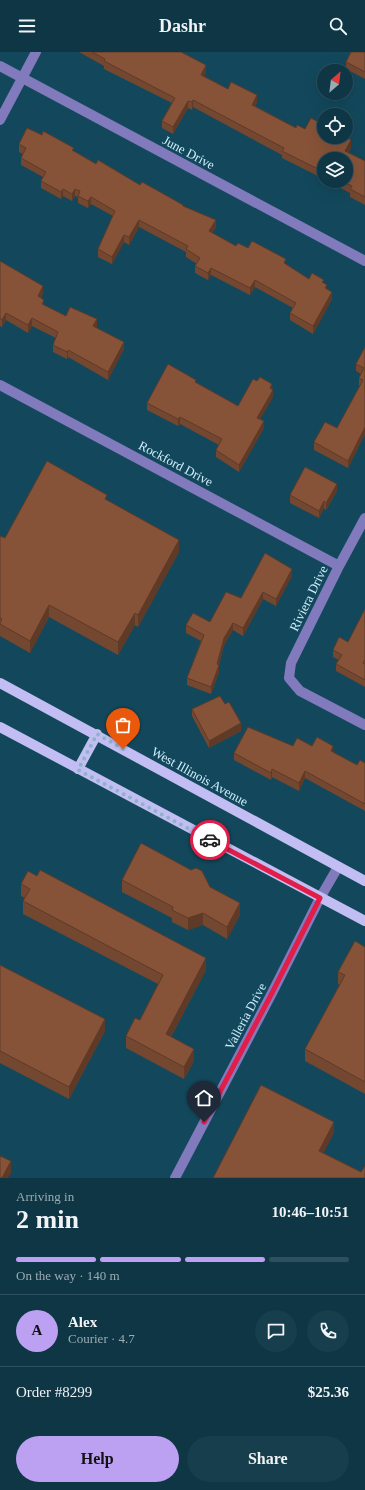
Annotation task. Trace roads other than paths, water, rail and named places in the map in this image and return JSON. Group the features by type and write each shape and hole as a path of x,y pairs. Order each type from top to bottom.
{"main road":[{"name":"West Illinois Avenue","path":"0,683 97,734 365,881"},
{"path":"0,727 78,770 365,921"},
{"path":"78,770 97,734"}],"street":[{"path":"0,120 36,52"},
{"name":"June Drive","path":"0,66 365,261"},
{"name":"Rockford Drive","path":"0,385 339,566"},
{"name":"Riviera Drive","path":"365,518 339,566 291,663 289,678 300,691 365,726"},
{"name":"Valleria Drive","path":"175,1178 320,898 338,867"}]}
